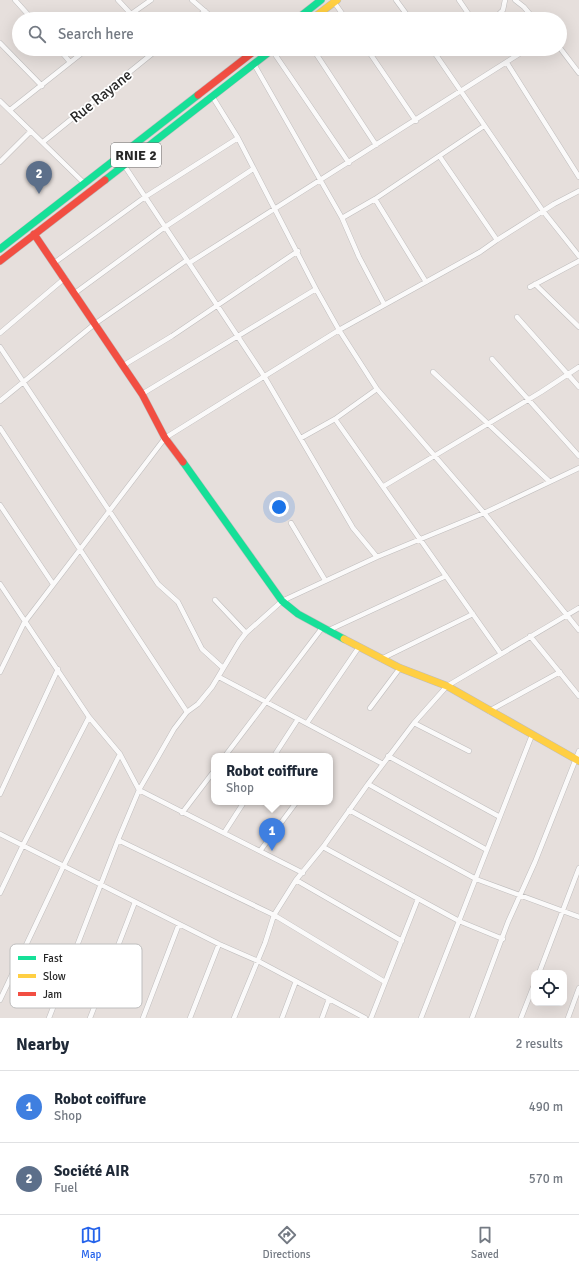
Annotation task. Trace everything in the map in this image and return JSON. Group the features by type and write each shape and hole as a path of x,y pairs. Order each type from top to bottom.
{"street":[{"path":"15,0 26,12"},
{"path":"118,0 129,12"},
{"path":"134,12 151,0"},
{"path":"192,0 205,11"},
{"path":"396,0 405,12"},
{"path":"459,0 467,12"},
{"path":"501,12 503,10 505,0"},
{"path":"515,0 528,12"},
{"path":"305,12 318,1"},
{"path":"321,12 336,1 342,12"},
{"path":"0,43 12,55"},
{"path":"13,56 42,86"},
{"path":"65,56 70,62"},
{"path":"10,110 78,56"},
{"name":"Rue Rayane","path":"43,142 149,56"},
{"name":"RNIE 2","path":"0,249 246,56"},
{"name":"RNIE 2","path":"0,261 264,56"},
{"path":"278,56 349,163"},
{"path":"318,56 376,145"},
{"path":"372,56 416,120"},
{"path":"436,56 543,211 579,256"},
{"path":"0,400 96,323 188,261 349,163 517,56"},
{"path":"566,56 579,73"},
{"path":"507,63 579,177"},
{"path":"254,64 342,218 359,257 384,304"},
{"path":"212,96 238,138 253,169 298,251 316,289 377,389 433,456 484,513 566,616 579,630"},
{"path":"0,101 84,183"},
{"path":"342,218 375,199 440,157 484,126"},
{"path":"0,162 31,131"},
{"path":"54,263 145,197 238,138"},
{"path":"440,157 496,240"},
{"path":"124,165 264,376 353,528 377,557"},
{"path":"75,293 165,227 253,169"},
{"path":"0,672 24,623 165,438 340,330 384,304 426,282 554,204 579,191"},
{"path":"375,199 426,282"},
{"path":"34,234 124,365 142,394 165,438 225,519 282,601 298,614 325,630 400,668 447,686 577,760"},
{"path":"124,365 217,306 298,251"},
{"path":"530,287 579,261"},
{"path":"0,333 65,278"},
{"path":"535,284 579,327"},
{"path":"142,394 316,289"},
{"path":"517,317 579,387"},
{"path":"0,348 158,584 178,602 202,649 223,668"},
{"path":"492,359 529,398 579,456"},
{"path":"384,486 579,367"},
{"path":"433,372 549,481"},
{"path":"301,438 335,419 377,389"},
{"path":"335,419 384,486 501,654"},
{"path":"0,428 187,712"},
{"path":"77,944 139,790 174,729 187,712 198,704 219,677 223,668 246,634 282,601 377,557 484,513 579,468"},
{"path":"0,505 53,584"},
{"path":"291,523 325,580"},
{"path":"227,753 266,702 325,630 446,576"},
{"path":"0,584 24,623 58,669 89,717 120,754 139,790 302,873"},
{"path":"215,600 246,634"},
{"path":"234,1018 258,960 274,915 296,880 323,847 388,756 414,723 447,686 579,608"},
{"path":"381,659 473,614"},
{"path":"530,636 579,696"},
{"path":"307,723 359,647"},
{"path":"370,708 400,668"},
{"path":"0,794 58,669"},
{"path":"489,711 560,672"},
{"path":"219,677 383,764"},
{"path":"0,893 89,717"},
{"path":"276,753 298,719"},
{"path":"414,723 469,751"},
{"path":"421,1018 532,735"},
{"path":"472,1018 513,910 521,896 577,760 579,751"},
{"path":"27,944 64,865 120,754"},
{"path":"388,756 500,817"},
{"path":"182,813 211,775"},
{"path":"368,784 487,850"},
{"path":"224,833 242,805"},
{"path":"260,851 294,805"},
{"path":"349,810 476,879 579,917"},
{"path":"0,834 219,944 258,960 365,1018"},
{"path":"118,840 274,915 385,982"},
{"path":"323,847 459,921 503,939"},
{"path":"540,970 579,868"},
{"path":"296,880 402,941"},
{"path":"371,1018 418,899"},
{"path":"119,944 135,902"},
{"path":"143,1018 179,924"},
{"path":"190,1018 219,944"},
{"path":"0,1000 10,979"},
{"path":"282,1018 296,981"},
{"path":"568,1018 579,988"},
{"path":"521,1018 531,993"},
{"path":"322,1018 329,999"},
{"path":"49,1018 53,1008"},
{"path":"90,1018 94,1008"}],"traffic: fast":[{"path":"306,12 321,0"},
{"path":"105,180 264,56"},
{"path":"0,249 198,95"},
{"path":"183,462 282,601 298,614 344,639"}],"traffic: slow":[{"path":"321,12 337,0"},
{"path":"344,639 400,668 447,686 579,761"}],"traffic: jam":[{"path":"198,95 248,56"},
{"path":"0,261 105,180"},
{"path":"34,234 142,394 165,438 183,462"}],"place":[{"name":"Société AIR","path":"39,194"},
{"name":"Robot coiffure","path":"272,851"}]}
